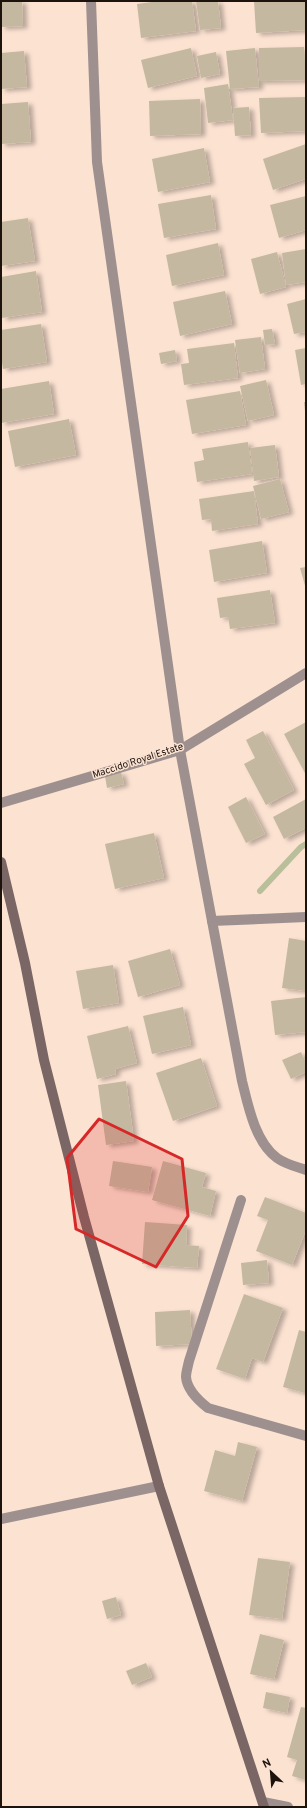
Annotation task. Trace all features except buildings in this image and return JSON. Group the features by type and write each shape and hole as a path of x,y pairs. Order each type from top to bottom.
{"street":[{"path":"91,1 98,162 180,750 242,1081 253,1122 263,1142 277,1158 306,1170"},
{"name":"Maccido Royal Estate","path":"1,803 180,750 306,673"},
{"path":"1,862 50,1082 84,1217 159,1486 263,1804 288,1807"},
{"path":"212,921 306,917"},
{"path":"241,1200 189,1361 186,1377 199,1401 208,1408 306,1436"},
{"path":"1,1519 159,1486"}],"highlighted area":[{"path":"99,1119 182,1159 188,1216 156,1267 76,1229 67,1158"}],"waterway":[{"path":"260,891 301,847 306,844"}]}
